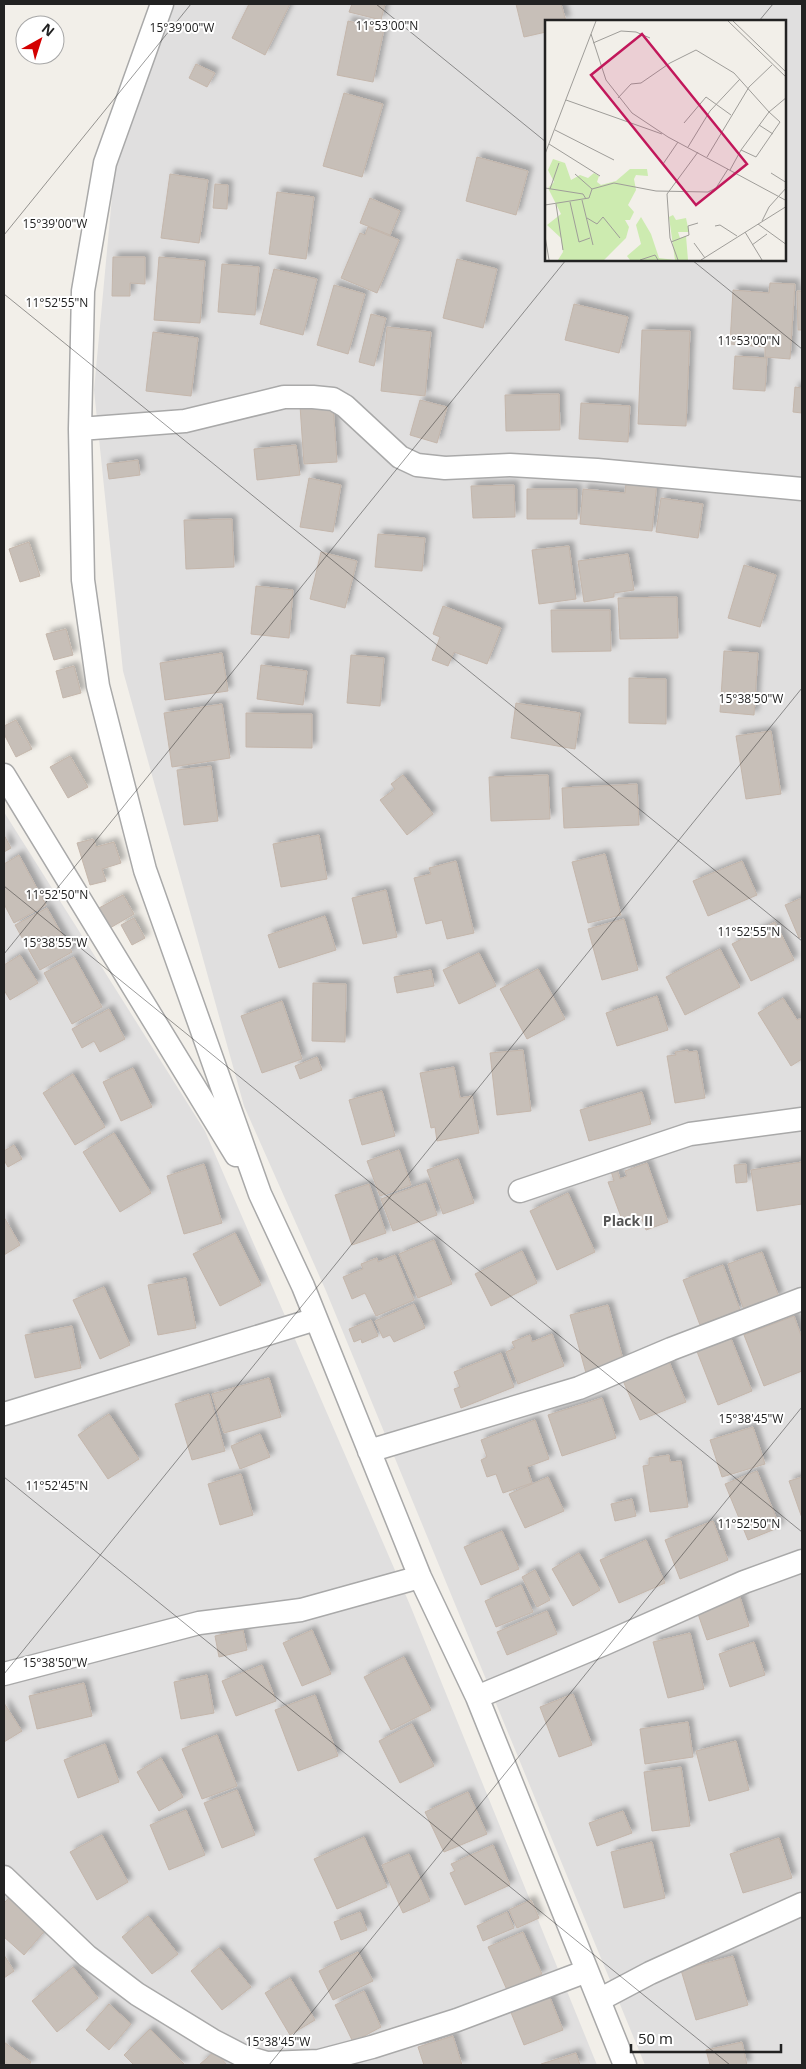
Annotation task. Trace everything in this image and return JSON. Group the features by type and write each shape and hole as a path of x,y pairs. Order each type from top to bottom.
{"street":[{"path":"162,4 105,163 83,291 80,429 83,580 98,686 145,870 260,1194 316,1319 420,1576 477,1696 625,2065"},
{"path":"80,429 185,421 284,397 313,397 333,399 345,406 400,457 417,466 446,468 510,465 597,470 802,489"},
{"path":"4,776 260,1194"},
{"path":"520,1192 690,1134 802,1119"},
{"path":"369,1451 579,1388 671,1349 802,1299"},
{"path":"4,1414 316,1319"},
{"path":"477,1696 604,1644 744,1582 802,1560"},
{"path":"4,1674 199,1624 300,1610 420,1576"},
{"path":"4,1877 88,1956 137,1994 220,2044 243,2056 267,2063 320,2061 372,2047 457,2020 587,1971"},
{"path":"599,2000 650,1973 802,1904"}],"shaded area":[{"path":"174,4 802,4 802,2065 645,2065 326,1291 244,1106 123,671 94,390 115,165"},
{"path":"4,812 205,1131 410,1605 597,2065 4,2065"}],"building":[{"path":"249,4 290,4 265,55 232,38"},
{"path":"352,4 385,4 381,20 349,12"},
{"path":"516,4 561,4 566,20 545,20 545,32 524,37"},
{"path":"348,21 384,29 373,82 337,75"},
{"path":"196,64 215,73 207,87 189,78"},
{"path":"344,93 383,104 362,177 323,166"},
{"path":"477,157 528,171 516,215 466,201"},
{"path":"170,174 208,180 199,243 161,238"},
{"path":"215,184 228,185 227,209 213,208"},
{"path":"277,192 314,197 306,259 269,254"},
{"path":"370,198 400,211 390,235 360,223"},
{"path":"368,227 399,240 377,293 341,278 360,233 365,235"},
{"path":"113,257 145,257 145,284 130,283 130,296 112,296"},
{"path":"159,257 205,261 200,323 154,320"},
{"path":"457,259 497,269 483,328 443,318"},
{"path":"222,264 259,267 255,315 218,312"},
{"path":"274,269 317,279 303,335 260,324"},
{"path":"770,283 795,284 790,359 765,357 765,347 730,344 733,290 769,293"},
{"path":"334,285 365,294 348,354 317,345"},
{"path":"797,291 802,291 802,330 798,330"},
{"path":"574,304 628,317 619,353 565,340"},
{"path":"371,314 386,318 374,366 359,362"},
{"path":"387,327 431,332 425,396 381,391"},
{"path":"642,330 690,331 686,426 638,424"},
{"path":"153,332 198,338 191,396 146,391"},
{"path":"735,356 767,358 765,391 733,389"},
{"path":"795,387 802,388 802,413 793,412"},
{"path":"559,394 560,430 506,431 505,395"},
{"path":"420,400 447,407 437,443 410,435"},
{"path":"581,403 630,406 628,442 579,439"},
{"path":"333,405 337,462 304,464 300,406"},
{"path":"296,445 300,475 257,480 254,449"},
{"path":"138,460 140,475 109,479 107,464"},
{"path":"309,478 341,485 333,532 300,527"},
{"path":"657,482 652,531 580,524 583,489 625,493 626,483"},
{"path":"514,485 515,517 473,518 471,486"},
{"path":"527,489 577,489 577,519 527,519"},
{"path":"661,498 703,504 698,538 656,532"},
{"path":"232,519 234,567 186,569 184,520"},
{"path":"378,534 425,538 422,571 375,567"},
{"path":"29,542 40,576 20,582 9,549"},
{"path":"569,546 576,599 539,604 532,550"},
{"path":"321,552 357,561 345,608 310,599"},
{"path":"628,554 634,590 614,593 614,597 584,602 578,561"},
{"path":"744,565 776,575 760,627 728,618"},
{"path":"256,586 293,590 289,638 251,634"},
{"path":"677,597 678,638 620,639 618,598"},
{"path":"443,606 501,628 487,664 454,652 448,666 432,660 440,637 433,634"},
{"path":"551,610 610,610 611,651 552,652"},
{"path":"66,629 73,655 54,660 46,634"},
{"path":"724,651 758,653 754,715 720,712"},
{"path":"222,653 228,691 165,700 160,663"},
{"path":"351,655 384,658 380,706 347,703"},
{"path":"261,665 307,671 303,705 257,699"},
{"path":"74,666 81,693 63,698 56,671"},
{"path":"629,678 666,679 666,724 629,723"},
{"path":"516,703 580,713 575,749 511,738"},
{"path":"222,704 230,758 172,767 164,713"},
{"path":"246,713 312,714 312,748 246,747"},
{"path":"16,720 32,749 16,757 4,734 4,726"},
{"path":"771,731 781,794 746,799 736,736"},
{"path":"70,756 88,787 68,798 50,767"},
{"path":"211,766 218,821 184,825 177,770"},
{"path":"403,775 433,814 407,835 380,800 395,789 391,784"},
{"path":"548,775 550,819 491,821 489,777"},
{"path":"637,784 639,825 564,828 562,788"},
{"path":"4,835 11,848 4,852"},
{"path":"319,835 327,879 281,887 273,844"},
{"path":"93,839 96,847 114,842 121,863 102,869 106,881 90,885 77,843"},
{"path":"605,854 621,915 588,923 572,862"},
{"path":"19,855 46,905 14,923 4,904 4,864"},
{"path":"456,861 474,933 447,939 442,920 426,924 414,878 431,874 429,868"},
{"path":"742,861 757,895 708,916 693,881"},
{"path":"386,890 397,937 363,944 352,898"},
{"path":"123,895 134,914 110,928 99,908"},
{"path":"802,898 802,936 799,938 785,905"},
{"path":"47,908 72,952 40,970 15,925"},
{"path":"325,916 336,950 279,968 268,935"},
{"path":"134,918 145,938 132,945 121,925"},
{"path":"624,919 638,970 602,980 588,929"},
{"path":"775,922 794,960 751,981 732,944"},
{"path":"720,949 740,987 685,1015 666,977"},
{"path":"479,953 496,986 459,1004 443,970"},
{"path":"20,955 38,983 10,1000 4,990 4,965"},
{"path":"74,957 102,1007 72,1024 44,973"},
{"path":"538,969 565,1019 527,1039 500,989"},
{"path":"431,970 434,986 397,993 394,977"},
{"path":"313,983 346,984 345,1042 312,1041"},
{"path":"657,996 668,1030 617,1046 606,1013"},
{"path":"783,998 797,1020 802,1018 802,1059 791,1066 758,1013"},
{"path":"282,1001 302,1059 262,1073 241,1016"},
{"path":"109,1009 125,1039 100,1052 94,1041 82,1048 72,1029"},
{"path":"523,1050 531,1111 497,1115 490,1053"},
{"path":"688,1050 688,1052 697,1051 705,1098 675,1103 667,1056 676,1055 675,1052"},
{"path":"317,1057 322,1070 300,1079 295,1066"},
{"path":"454,1067 460,1098 472,1096 479,1133 437,1141 435,1127 431,1128 420,1073"},
{"path":"133,1068 152,1107 121,1121 103,1082"},
{"path":"73,1074 105,1127 75,1145 43,1093"},
{"path":"382,1091 395,1136 362,1145 349,1100"},
{"path":"642,1092 651,1124 589,1141 580,1110"},
{"path":"114,1133 151,1193 120,1212 83,1152"},
{"path":"14,1145 22,1159 8,1167 4,1160 4,1151"},
{"path":"399,1150 411,1185 380,1196 367,1161"},
{"path":"458,1159 474,1203 443,1214 427,1170"},
{"path":"802,1162 802,1204 757,1211 751,1170"},
{"path":"647,1163 668,1222 646,1230 642,1219 624,1225 608,1182 614,1181 611,1171 617,1169 620,1179 627,1176 625,1171"},
{"path":"204,1164 222,1223 184,1234 167,1176"},
{"path":"746,1164 747,1182 736,1183 734,1165"},
{"path":"426,1183 437,1215 393,1231 381,1199"},
{"path":"369,1184 386,1233 352,1245 335,1195"},
{"path":"568,1193 595,1252 557,1270 530,1211"},
{"path":"4,1217 20,1245 4,1255"},
{"path":"235,1233 261,1285 220,1306 193,1254"},
{"path":"434,1240 452,1284 418,1298 399,1254"},
{"path":"522,1251 537,1283 491,1306 475,1274"},
{"path":"762,1252 779,1297 744,1310 728,1264"},
{"path":"395,1255 414,1300 376,1316 365,1293 352,1299 343,1277 363,1269 361,1264 377,1258 378,1262"},
{"path":"723,1265 740,1310 700,1325 683,1280"},
{"path":"186,1278 196,1328 158,1335 148,1285"},
{"path":"104,1287 130,1345 100,1359 73,1300"},
{"path":"414,1304 425,1328 394,1342 390,1335 383,1338 375,1321"},
{"path":"608,1305 624,1363 586,1373 570,1315"},
{"path":"794,1316 802,1338 802,1371 764,1386 744,1335"},
{"path":"371,1320 378,1336 362,1343 361,1339 354,1342 349,1329"},
{"path":"72,1326 81,1368 35,1378 25,1335"},
{"path":"552,1334 564,1366 518,1384 506,1352 515,1348 512,1342 530,1335 532,1342"},
{"path":"730,1336 752,1391 718,1405 696,1349"},
{"path":"501,1353 514,1387 461,1408 454,1389 460,1387 454,1372"},
{"path":"667,1357 686,1402 640,1420 621,1376"},
{"path":"269,1378 281,1417 224,1433 212,1394"},
{"path":"209,1394 225,1451 192,1460 175,1404"},
{"path":"602,1398 616,1438 562,1456 548,1415"},
{"path":"109,1414 139,1459 108,1479 78,1435"},
{"path":"535,1420 549,1459 527,1467 532,1483 503,1493 496,1474 487,1477 481,1460 487,1457 481,1440"},
{"path":"753,1427 765,1464 722,1477 710,1440"},
{"path":"260,1434 270,1457 240,1469 231,1446"},
{"path":"669,1455 670,1462 681,1461 688,1507 650,1512 643,1466 649,1465 649,1458"},
{"path":"757,1471 780,1527 748,1540 725,1484"},
{"path":"241,1474 253,1515 220,1525 208,1484"},
{"path":"548,1477 564,1511 525,1528 509,1494"},
{"path":"802,1477 802,1518 789,1481"},
{"path":"632,1499 636,1516 615,1521 611,1504"},
{"path":"713,1521 728,1560 680,1579 665,1540"},
{"path":"502,1531 519,1569 481,1585 464,1547"},
{"path":"646,1540 665,1583 619,1603 600,1560"},
{"path":"579,1553 600,1590 573,1606 552,1569"},
{"path":"535,1570 550,1600 537,1607 522,1577"},
{"path":"521,1585 533,1612 496,1627 485,1601"},
{"path":"739,1594 749,1626 707,1640 696,1608"},
{"path":"547,1611 557,1634 507,1655 497,1632"},
{"path":"243,1630 247,1650 219,1657 215,1636"},
{"path":"312,1630 331,1674 302,1686 283,1643"},
{"path":"690,1633 704,1689 668,1698 653,1642"},
{"path":"754,1642 765,1675 730,1687 719,1654"},
{"path":"404,1657 431,1710 391,1730 364,1677"},
{"path":"262,1665 276,1701 236,1716 222,1681"},
{"path":"207,1675 214,1713 181,1719 174,1682"},
{"path":"84,1683 92,1716 37,1729 29,1696"},
{"path":"573,1694 592,1745 559,1757 540,1707"},
{"path":"315,1695 338,1756 298,1771 275,1710"},
{"path":"4,1703 22,1731 4,1742"},
{"path":"688,1722 693,1757 645,1764 640,1729"},
{"path":"412,1724 434,1766 400,1783 379,1741"},
{"path":"217,1735 237,1786 202,1799 182,1749"},
{"path":"736,1741 749,1790 709,1801 696,1751"},
{"path":"105,1744 119,1782 78,1798 64,1760"},
{"path":"161,1758 183,1797 159,1811 137,1772"},
{"path":"681,1767 690,1826 652,1831 644,1772"},
{"path":"237,1790 255,1835 222,1848 204,1803"},
{"path":"468,1792 487,1834 444,1852 425,1812"},
{"path":"186,1810 205,1855 169,1870 150,1825"},
{"path":"623,1811 632,1833 597,1846 589,1823"},
{"path":"102,1835 128,1882 97,1900 70,1852"},
{"path":"364,1837 387,1887 337,1909 314,1859"},
{"path":"779,1838 792,1878 743,1893 730,1854"},
{"path":"652,1842 665,1898 624,1908 611,1852"},
{"path":"493,1845 510,1885 465,1905 450,1873 455,1871 451,1864"},
{"path":"409,1854 430,1901 403,1913 382,1865"},
{"path":"12,1895 48,1927 24,1955 4,1937 4,1903"},
{"path":"531,1900 539,1918 517,1928 509,1910"},
{"path":"360,1912 367,1930 341,1940 334,1922"},
{"path":"507,1912 514,1928 483,1941 477,1926"},
{"path":"148,1916 178,1954 152,1974 122,1937"},
{"path":"523,1932 542,1974 507,1990 488,1947"},
{"path":"219,1948 251,1987 222,2010 191,1971"},
{"path":"358,1952 373,1981 333,2000 319,1971"},
{"path":"4,1955 14,1971 4,1978"},
{"path":"733,1956 748,2005 696,2020 681,1970"},
{"path":"73,1967 98,1998 57,2032 32,2001"},
{"path":"290,1978 315,2020 290,2035 265,1993"},
{"path":"364,1991 381,2027 353,2042 335,2005"},
{"path":"549,1995 563,2030 524,2045 510,2010"},
{"path":"109,2004 131,2024 109,2050 86,2030"},
{"path":"150,2029 185,2065 134,2065 124,2055"},
{"path":"453,2036 462,2065 424,2065 418,2047"},
{"path":"4,2042 31,2062 29,2065 4,2065"},
{"path":"742,2042 747,2065 710,2065 706,2050"},
{"path":"215,2051 227,2065 199,2065"},
{"path":"576,2053 580,2065 541,2064"}],"district":[{"name":"Plack II","path":"628,1220"}]}
